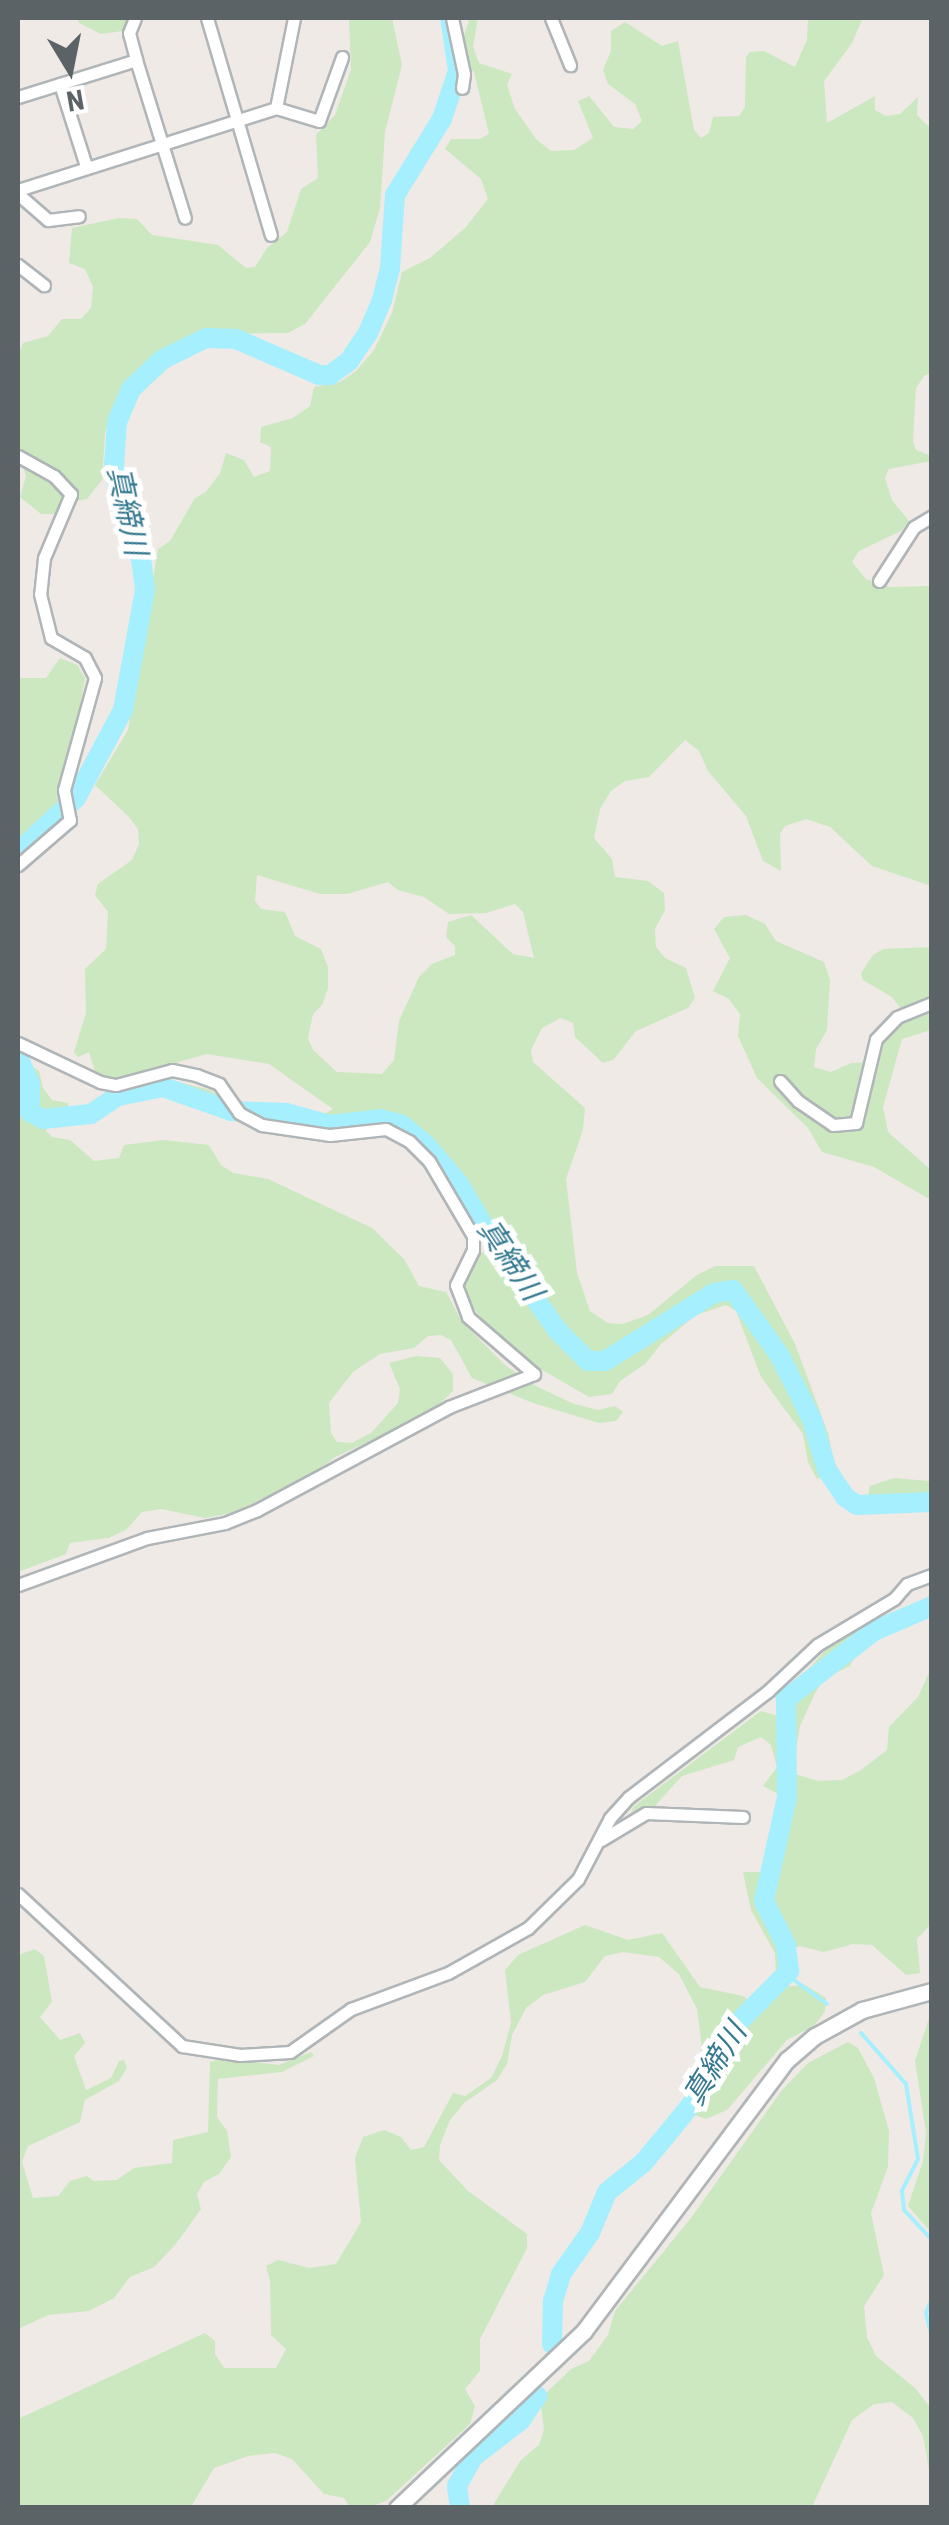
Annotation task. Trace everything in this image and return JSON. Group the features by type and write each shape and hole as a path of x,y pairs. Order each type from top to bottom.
{"street":[{"path":"135,18 129,33 186,218"},
{"path":"207,18 271,235"},
{"path":"276,108 294,18"},
{"path":"452,18 464,74 462,88"},
{"path":"551,18 570,66"},
{"path":"79,216 48,220 18,192 86,166 276,108 319,121 342,58"},
{"path":"18,96 136,60"},
{"path":"60,84 86,166"},
{"path":"18,265 44,285"},
{"path":"18,456 54,476 70,494 44,558 40,594 51,638 85,658 95,678 66,807 70,820 18,865"},
{"path":"879,580 914,527 932,516"},
{"path":"780,1081 798,1101 833,1125 856,1123 876,1038 897,1017 932,1003"},
{"path":"18,1043 100,1082 116,1085 172,1070 196,1075 219,1084 237,1108 262,1126 330,1135 386,1129 419,1149 473,1236 473,1250 456,1284 460,1302 482,1332 534,1374 449,1407 342,1460 257,1510 226,1522 147,1538 18,1585"},
{"path":"18,1894 120,1984 169,2038 207,2052 268,2056 307,2044 351,2009 448,1973 528,1928 578,1879 610,1818 629,1797 768,1692 817,1646 894,1599 907,1584 932,1575"},
{"path":"601,1840 646,1813 742,1816"},
{"path":"397,2508 584,2331 787,2060 848,2017 884,2001 932,1991"}],"green space":[{"path":"77,18 128,18 123,31 101,34 79,23"},
{"path":"349,18 392,18 402,65 385,132 380,208 370,242 305,324 288,333 193,334 161,353 132,378 113,406 105,433 102,480 87,499 59,504 55,514 41,514 20,497 26,476 18,451 18,355 23,343 48,336 62,319 81,319 91,308 93,287 85,269 69,263 72,228 119,218 137,219 152,235 218,245 246,268 255,267 267,248 287,232 301,189 318,178 316,135 335,115 351,69"},
{"path":"470,18 478,18 473,47 479,63 512,74 507,85 515,109 536,139 551,151 574,150 593,138 578,101 589,96 614,127 633,129 642,121 635,104 608,84 603,70 611,51 611,31 625,22 662,46 678,41 694,130 701,138 709,133 713,117 739,116 745,107 746,57 750,52 764,51 795,67 807,40 808,18 863,18 852,43 824,81 827,123 875,96 875,110 886,116 900,114 918,97 917,115 931,129 931,374 925,375 916,388 913,441 916,450 931,456 931,461 889,469 885,478 892,500 909,521 901,531 859,551 852,562 866,579 889,587 931,586 931,886 872,866 830,827 806,819 785,826 780,834 781,871 763,861 746,816 708,771 699,751 685,740 649,777 625,781 611,791 600,809 594,838 612,859 615,877 648,881 664,893 665,910 655,929 656,947 665,958 686,968 695,998 688,1008 636,1031 613,1060 603,1063 575,1037 573,1023 561,1018 542,1028 531,1050 533,1062 585,1108 583,1130 566,1179 577,1273 590,1311 608,1323 623,1324 648,1315 697,1275 715,1266 754,1266 795,1344 828,1433 835,1467 817,1479 808,1462 803,1434 761,1377 736,1311 726,1305 696,1315 661,1344 645,1364 620,1381 612,1394 589,1397 537,1367 481,1318 467,1299 463,1285 474,1260 487,1248 484,1235 430,1142 399,1117 356,1114 325,1130 246,1116 241,1103 321,1116 333,1109 269,1064 207,1054 164,1066 161,1078 211,1090 225,1104 222,1112 200,1109 168,1096 112,1093 96,1075 89,1052 78,1057 74,1052 86,1013 85,969 106,949 108,912 95,895 98,884 132,860 139,844 138,829 95,785 128,730 158,549 170,541 195,498 206,492 220,473 226,453 244,460 254,477 270,471 271,447 260,442 261,427 293,418 310,406 314,387 340,382 356,371 374,350 392,313 402,272 430,258 465,228 488,199 481,179 445,149 451,139 479,139 489,134 474,72 463,62 460,46","holes":["257,875 320,894 347,894 388,882 398,890 424,897 449,914 486,913 515,904 523,912 534,958 513,954 471,915 448,922 446,937 455,946 455,955 432,964 419,977 399,1021 394,1060 382,1074 337,1072 313,1050 308,1038 313,1014 322,1005 328,988 328,967 321,949 295,936 285,912 261,909 255,901"]},
{"path":"60,658 77,665 85,678 77,724 57,793 59,808 18,842 18,678 46,678"},
{"path":"746,915 765,924 776,941 824,962 830,980 827,1030 816,1049 814,1067 831,1072 851,1063 871,1062 882,1035 901,1009 892,997 863,980 861,973 873,955 883,949 931,947 931,1030 902,1039 883,1107 888,1132 931,1170 931,1200 874,1167 822,1152 808,1128 757,1078 738,1036 740,1014 729,999 713,991 730,958 714,929 724,917"},
{"path":"18,1057 39,1071 43,1088 52,1100 68,1103 68,1112 52,1116 46,1131 52,1137 70,1140 94,1161 119,1158 124,1145 164,1140 209,1145 221,1165 233,1173 268,1179 372,1228 404,1259 419,1286 446,1292 462,1322 506,1366 534,1385 574,1404 598,1410 615,1406 623,1412 616,1421 599,1423 533,1403 472,1378 451,1340 441,1335 428,1336 414,1348 380,1354 353,1372 329,1403 331,1433 337,1442 352,1443 371,1433 398,1403 400,1389 389,1363 416,1356 440,1358 453,1374 453,1391 429,1414 335,1457 308,1477 232,1513 205,1518 161,1509 142,1512 126,1530 108,1538 70,1543 66,1554 18,1572"},
{"path":"894,1478 929,1481 931,1505 867,1501 870,1486"},
{"path":"879,1619 882,1630 857,1653 850,1666 825,1678 815,1693 800,1726 792,1773 818,1781 842,1780 861,1770 887,1750 889,1727 918,1697 931,1668 932,1923 917,1939 920,1973 906,1975 872,1945 853,1944 824,1952 800,1946 788,1951 786,1965 776,1978 775,1953 751,1910 743,1872 762,1872 778,1842 784,1797 763,1786 777,1767 771,1745 761,1737 738,1747 734,1760 682,1776 654,1807 631,1814 633,1807 761,1711 777,1716 783,1699 827,1648 869,1620"},
{"path":"585,1925 628,1940 662,1933 700,1987 743,1996 756,2007 779,1987 805,1985 826,1998 825,2011 814,2026 787,2040 727,2110 706,2119 690,2113 702,2048 697,2009 679,1974 659,1957 623,1952 605,1956 585,1982 543,1995 526,2008 512,2035 507,2064 497,2080 464,2103 450,2120 440,2145 439,2160 468,2191 527,2234 527,2248 480,2339 480,2371 465,2389 475,2406 470,2424 386,2501 370,2507 350,2507 344,2498 324,2494 292,2459 275,2453 248,2456 214,2468 191,2507 18,2507 18,2419 205,2333 215,2341 215,2354 224,2368 276,2368 286,2349 271,2335 266,2266 278,2260 309,2268 336,2264 361,2222 355,2158 363,2137 384,2130 401,2137 411,2150 424,2147 453,2093 465,2096 491,2078 502,2056 511,2023 505,1970 518,1955"},
{"path":"35,1949 44,1956 52,2002 40,2017 60,2040 80,2033 85,2043 74,2056 86,2090 111,2078 119,2061 124,2060 127,2068 119,2081 85,2100 80,2122 28,2146 22,2162 33,2198 58,2196 70,2181 87,2176 94,2181 117,2180 134,2168 172,2163 173,2140 208,2132 210,2062 223,2058 279,2065 311,2052 314,2056 282,2072 218,2079 217,2117 227,2131 231,2157 219,2174 204,2182 197,2194 201,2209 175,2245 154,2267 130,2277 114,2298 89,2311 48,2315 18,2329 18,1955"},
{"path":"931,2012 931,2232 908,2206 923,2161 926,2133 915,2061"},
{"path":"848,2042 858,2048 874,2078 889,2131 888,2167 871,2213 884,2275 864,2306 867,2337 876,2356 915,2388 930,2407 931,2481 923,2436 913,2418 892,2402 874,2404 852,2420 812,2507 492,2507 521,2460 539,2445 544,2430 541,2406 548,2391 571,2369 589,2361 608,2335 615,2311 691,2218 782,2090 808,2063"}],"water":[{"path":"440,18 449,18 458,57 460,85 452,97"}],"waterway":[{"name":"真締川","path":"18,852 76,798 123,710 145,590 141,559 122,516 114,465 117,422 131,389 163,359 206,338 236,339 319,375 330,375 349,361 368,333 382,300 390,268 395,195 442,119 457,74"},
{"name":"真締川","path":"18,1057 30,1084 30,1112 43,1119 91,1114 118,1096 163,1087 231,1111 286,1113 330,1125 380,1119 402,1125 425,1144 459,1184 486,1230 558,1331 588,1361 605,1361 714,1293 733,1290 780,1356 812,1420 827,1470 845,1497 857,1505 932,1502"},
{"name":"真締川","path":"552,2344 553,2301 561,2274 590,2233 607,2192 643,2163 668,2133 694,2101 729,2032 789,1971 786,1945 764,1901 787,1797 786,1699 874,1631 932,1606"},
{"path":"787,1975 827,2004"},
{"path":"861,2033 906,2084 918,2159 902,2191 904,2210 932,2240"},
{"path":"932,2298 926,2313 932,2339"},
{"name":"真締川","path":"460,2508 457,2486 473,2457 521,2420 537,2396"}]}
